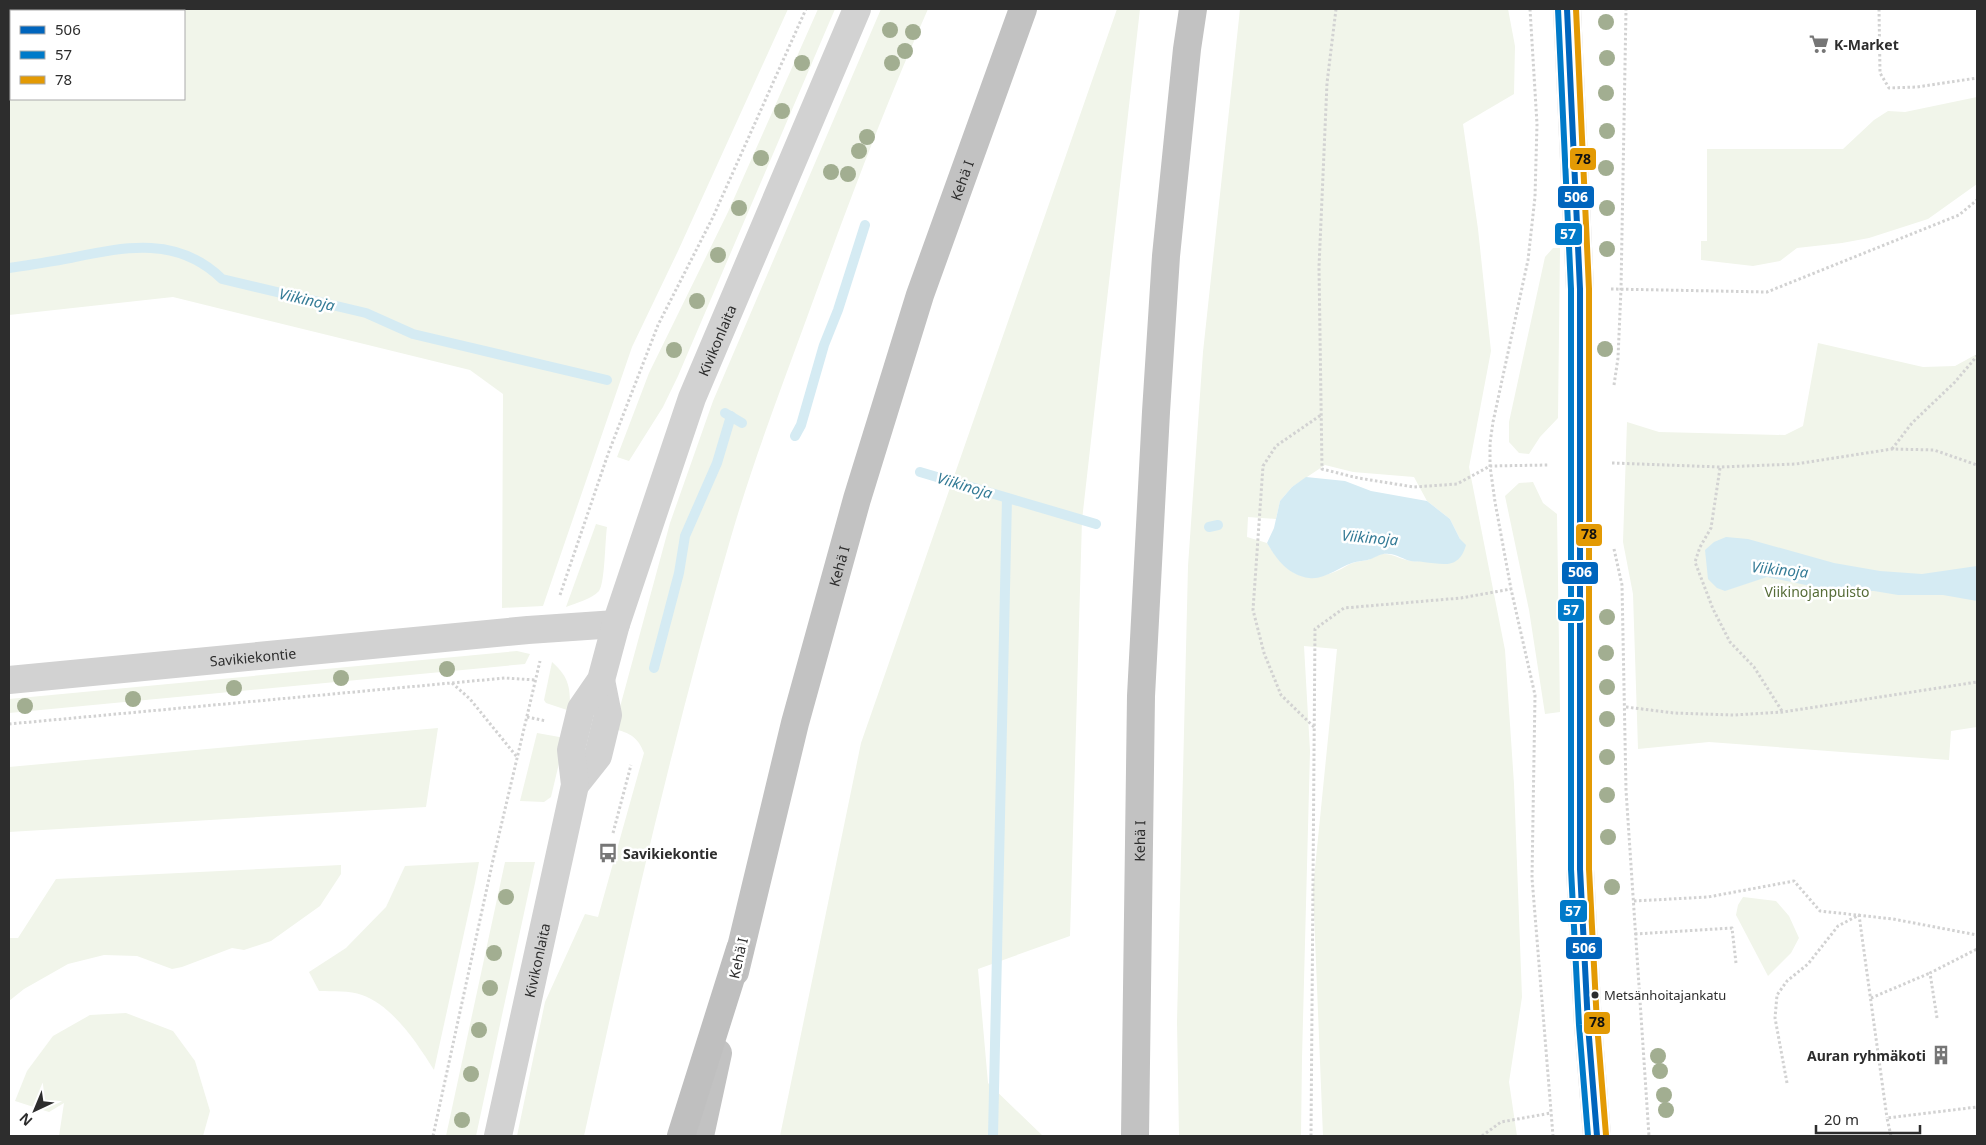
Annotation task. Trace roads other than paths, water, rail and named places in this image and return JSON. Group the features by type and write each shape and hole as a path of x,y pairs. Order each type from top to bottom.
{"highway":[{"name":"Kehä I","path":"700,1136 740,949 795,723 857,500 920,295 1023,9"},
{"name":"Kehä I","path":"1135,1136 1141,696 1166,256 1187,49 1193,9"},
{"path":"682,1136 740,949"}],"street":[{"name":"Kivikonlaita","path":"498,1136 574,785 571,750 581,709 601,680 616,624 692,398 857,9"},
{"path":"1567,9 1580,289 1580,869 1588,1025 1597,1136"},
{"name":"Savikiekontie","path":"9,680 519,631 616,624"}],"water":[{"path":"1306,477 1345,481 1371,491 1427,501 1450,519 1460,539 1466,545 1463,553 1455,562 1449,564 1412,561 1392,554 1384,554 1369,560 1352,563 1321,577 1309,578 1295,574 1279,561 1267,543 1274,528 1280,501 1292,487"},
{"path":"1726,537 1748,539 1834,563 1880,571 1922,574 1977,566 1977,601 1943,595 1898,595 1874,591 1835,591 1767,577 1725,591 1717,588 1708,579 1705,550 1714,542"}],"waterway":[{"path":"795,436 801,425 824,345 838,310 865,225"},
{"name":"Viikinoja","path":"9,268 110,250 130,248 168,250 187,256 205,265 222,279 366,313 413,334 607,380"},
{"name":"Viikinoja","path":"725,413 742,423"},
{"path":"654,668 679,573 685,536 717,463 731,416"},
{"name":"Viikinoja","path":"920,472 1096,524"},
{"path":"993,1136 1007,498"},
{"name":"Viikinoja","path":"1209,527 1218,525"}],"place":[{"name":"K-Market","path":"1819,44"},
{"name":"Savikiekontie","path":"608,853"},
{"name":"Metsänhoitajankatu","path":"1595,995"},
{"name":"Auran ryhmäkoti","path":"1941,1055"}],"park label":[{"name":"Viikinojanpuisto","path":"1817,591"}]}
